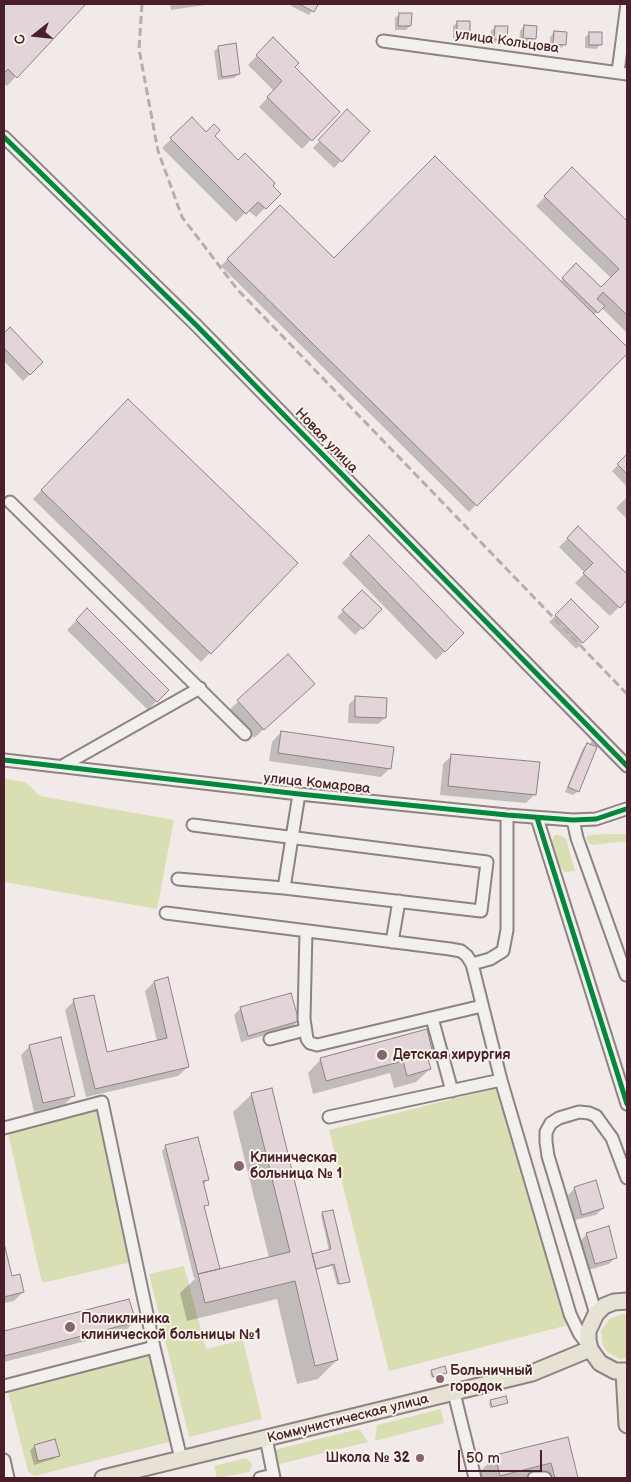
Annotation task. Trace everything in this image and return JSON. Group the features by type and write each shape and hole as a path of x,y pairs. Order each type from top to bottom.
{"main road":[{"path":"627,1301 614,1302 604,1306 596,1314 588,1330 588,1340 594,1357 607,1368 625,1372 627,1425"},
{"name":"Коммунистическая улица","path":"103,1478 532,1373 590,1349"}],"street":[{"path":"623,73 627,4"},
{"name":"улица Кольцова","path":"383,41 623,73"},
{"name":"Новая улица","path":"4,137 197,326 627,766"},
{"path":"10,502 245,734"},
{"path":"64,766 200,688"},
{"name":"улица Комарова","path":"4,760 507,816 573,820 603,818 627,809"},
{"path":"284,888 299,794"},
{"path":"472,964 490,959 503,951 507,930 507,816"},
{"path":"537,818 627,1104"},
{"path":"573,820 577,838 627,974"},
{"path":"178,878 284,888 481,911 487,862 292,839 193,825"},
{"path":"392,942 399,901"},
{"path":"166,913 461,951 467,956 472,964 501,1080 570,1314 578,1333 590,1349"},
{"path":"306,931 304,967 305,1030 310,1043 317,1045 482,1006"},
{"path":"432,1018 452,1091"},
{"path":"270,1039 305,1030"},
{"path":"329,1118 501,1080"},
{"path":"4,1128 102,1102 154,1347 181,1459"},
{"path":"596,1314 548,1156 546,1132 559,1118 579,1112 596,1116 612,1138 627,1178"},
{"path":"4,1386 154,1347"},
{"path":"454,1393 475,1478"},
{"path":"260,1478 274,1476 266,1438"},
{"path":"4,1460 8,1478"},
{"path":"534,1478 545,1478"}],"green space":[{"path":"4,779 25,782 40,796 174,820 157,909 4,882"},
{"path":"605,834 627,834 627,841 592,845 586,837"},
{"path":"557,835 566,839 575,871 565,872 560,867 552,841 554,836"},
{"path":"508,1085 576,1323 389,1371 329,1130"},
{"path":"98,1110 132,1262 42,1283 8,1133"},
{"path":"184,1266 206,1349 243,1340 262,1419 189,1437 149,1274"},
{"path":"622,1314 627,1315 627,1358 620,1359 607,1352 603,1346 601,1331 609,1319"},
{"path":"155,1354 177,1440 34,1476 28,1471 8,1392"},
{"path":"441,1409 444,1423 375,1441 377,1425"},
{"path":"359,1429 368,1442 268,1467 270,1451"},
{"path":"246,1458 252,1463 250,1472 217,1478 214,1466"}],"building":[{"path":"4,4 86,4 17,78 8,69 4,73"},
{"path":"299,4 315,4 318,5 314,12"},
{"path":"399,13 412,13 411,26 398,26"},
{"path":"457,21 470,21 470,34 457,34"},
{"path":"524,25 537,26 536,39 523,38"},
{"path":"495,26 508,26 507,39 494,39"},
{"path":"554,31 567,32 566,45 553,44"},
{"path":"589,32 602,32 602,45 589,45"},
{"path":"273,37 299,63 295,67 340,112 312,141 267,97 282,81 256,55"},
{"path":"236,43 240,74 222,77 218,46"},
{"path":"347,109 370,131 342,162 318,140"},
{"path":"192,117 206,132 214,124 220,130 215,136 238,160 245,153 275,183 273,186 281,194 266,209 258,202 246,214 170,138"},
{"path":"435,156 627,347 627,354 477,506 227,259 280,205 334,258"},
{"path":"572,167 627,221 627,315 603,292 597,299 605,306 598,313 562,278 576,263 601,287 619,269 544,196"},
{"path":"10,327 43,362 30,375 4,348 4,333"},
{"path":"128,399 298,563 211,654 41,490"},
{"path":"627,454 627,474 617,464"},
{"path":"578,526 627,574 627,600 620,608 583,573 593,563 567,538"},
{"path":"369,535 464,633 445,652 350,554"},
{"path":"362,590 382,609 363,629 342,610"},
{"path":"571,599 599,627 583,643 555,615"},
{"path":"87,608 169,690 157,702 76,620"},
{"path":"288,654 315,684 264,730 237,700"},
{"path":"355,696 387,698 386,718 355,717"},
{"path":"281,731 394,747 391,769 278,753"},
{"path":"587,743 597,747 579,792 568,787"},
{"path":"451,754 540,762 536,795 448,786"},
{"path":"168,977 189,1067 95,1089 73,999 94,995 107,1052 167,1038 154,981"},
{"path":"291,993 299,1021 248,1036 240,1007"},
{"name":"Детская хирургия","path":"427,1029 433,1054 427,1056 431,1069 407,1076 403,1061 326,1081 320,1058"},
{"path":"61,1037 75,1096 43,1103 29,1045"},
{"path":"272,1088 338,1360 315,1366 295,1281 205,1303 198,1274 290,1252 251,1093"},
{"path":"198,1137 209,1180 203,1181 209,1205 204,1206 220,1269 198,1274 165,1145"},
{"path":"596,1180 604,1208 582,1215 574,1187"},
{"path":"333,1210 350,1282 339,1284 334,1264 316,1269 312,1254 331,1249 322,1212"},
{"path":"609,1226 617,1258 595,1264 586,1233"},
{"path":"4,1243 12,1276 20,1274 24,1292 4,1297"},
{"name":"Поликлиника клинической больницы №1","path":"129,1299 136,1322 4,1356 4,1331"},
{"path":"445,1366 447,1373 433,1377 431,1370"},
{"path":"506,1396 508,1403 492,1407 490,1400"},
{"path":"568,1437 578,1478 555,1478 551,1463 500,1476 495,1455"},
{"path":"55,1439 60,1456 38,1461 34,1445"}],"railway":[{"path":"142,4 139,49 158,151 182,217 237,289 627,694"}],"cycle path":[{"path":"4,137 197,326 627,766"},
{"path":"4,760 299,794 507,815 573,820 596,819 626,809"},
{"path":"537,818 627,1104"}],"place":[{"name":"Детская хирургия","path":"382,1055"},
{"name":"Клиническая больница № 1","path":"239,1166"},
{"name":"Поликлиника клинической больницы №1","path":"70,1327"},
{"name":"Больничный городок","path":"440,1379"},
{"name":"Школа № 32","path":"420,1458"}]}
